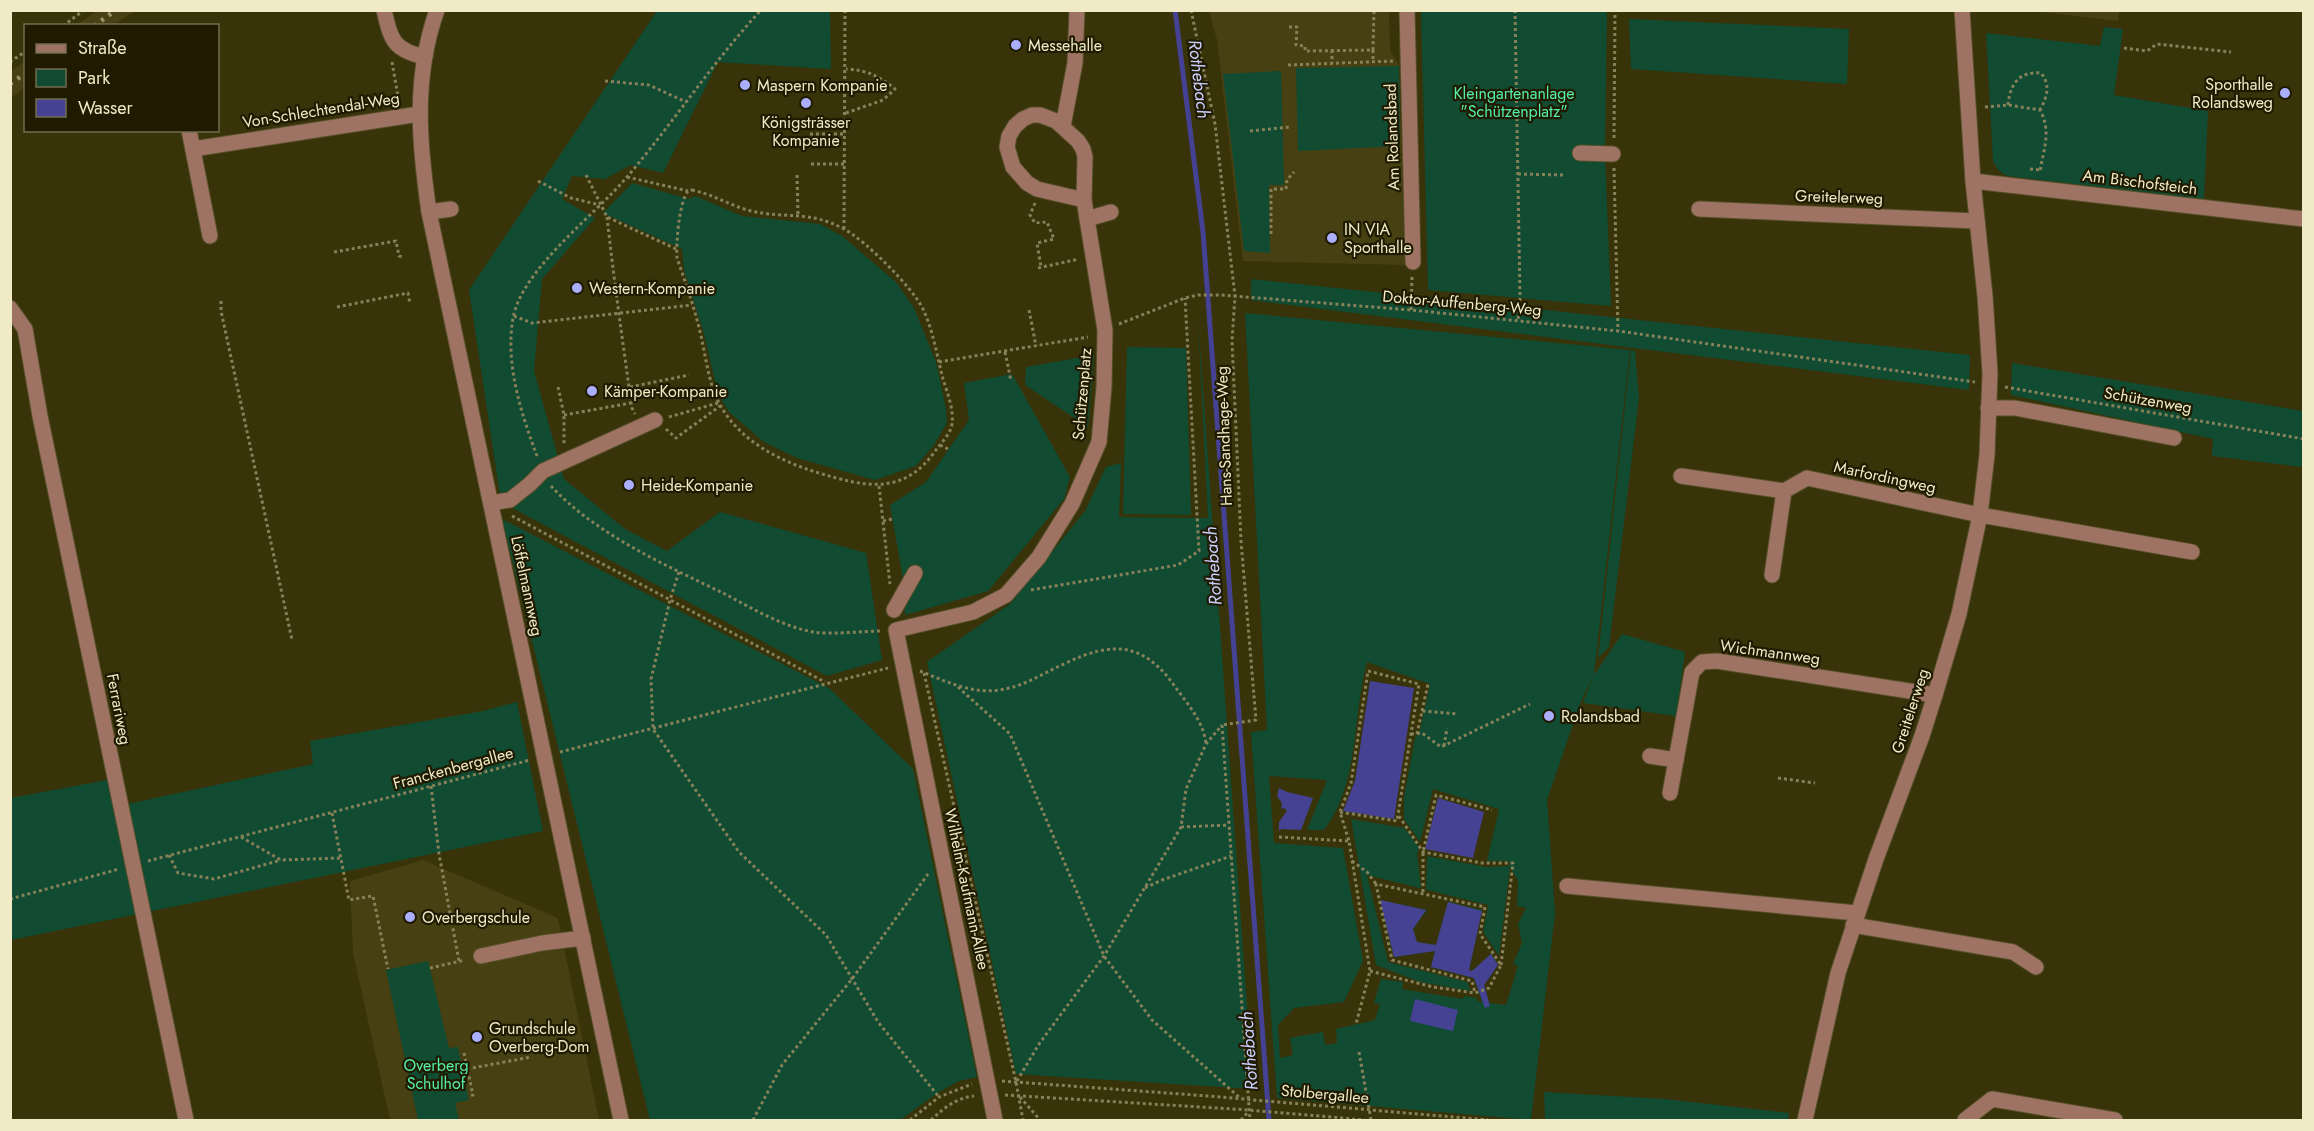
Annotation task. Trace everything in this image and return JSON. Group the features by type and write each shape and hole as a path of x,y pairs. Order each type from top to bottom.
{"street":[{"path":"384,10 393,42 404,51 425,57"},
{"name":"Löffelmannweg","path":"437,10 425,57 419,114 421,158 429,212 621,1120"},
{"path":"1063,126 1075,63 1077,10"},
{"name":"Am Rolandsbad","path":"1407,10 1413,262"},
{"name":"Greitelerweg","path":"1805,1120 1838,973 1935,695 1959,614 1980,515 1987,455 1989,384 1985,296 1973,182 1962,10"},
{"name":"Von-Schlechtendal-Weg","path":"193,149 419,114"},
{"name":"Schützenplatz","path":"896,630 973,612 1006,594 1039,557 1072,504 1099,442 1104,387 1105,330 1084,200 1085,157 1083,148 1063,126 1049,118 1032,115 1023,119 1009,136 1007,147 1013,167 1027,183 1037,189 1084,200"},
{"path":"189,132 210,236"},
{"path":"1580,153 1613,154"},
{"name":"Am Bischofsteich","path":"1973,182 2304,219"},
{"path":"429,212 452,209"},
{"name":"Greitelerweg","path":"1699,209 1977,221"},
{"path":"1087,219 1111,212"},
{"name":"Ferrariweg","path":"10,308 25,329 40,417 186,1120"},
{"path":"1988,408 2015,408 2174,438"},
{"path":"491,503 510,500 543,471 655,420"},
{"path":"1681,476 1784,491 1772,575"},
{"name":"Marfordingweg","path":"1784,491 1807,478 1980,515"},
{"path":"1980,515 2192,552"},
{"path":"894,610 915,573"},
{"path":"896,630 903,665"},
{"name":"Wichmannweg","path":"1670,793 1692,672 1702,662 1717,661 1935,695"},
{"name":"Wilhelm-Kaufmann-Allee","path":"903,665 995,1120"},
{"path":"1650,756 1676,760"},
{"path":"1567,886 1855,919 2013,952 2036,967"},
{"path":"481,956 542,943 583,939"},
{"path":"1965,1120 1992,1099 2115,1120"}],"path":[{"path":"66,24 84,10"},
{"path":"761,10 714,64 627,177 533,277 522,295 514,316 512,361 525,425 549,484 578,513 679,572 779,621 815,632 896,630"},
{"path":"844,229 845,10"},
{"name":"Hans-Sandhage-Weg","path":"1191,10 1215,124 1235,296 1232,341 1240,529 1256,720 1222,725"},
{"path":"1373,62 1374,10"},
{"path":"1515,10 1520,298 1518,321"},
{"path":"1289,27 1297,27 1296,45 1305,46 1305,51 1373,50"},
{"path":"393,42 392,64 401,115"},
{"path":"2124,48 2146,51 2157,44 2231,52"},
{"path":"1332,50 1332,64"},
{"path":"10,62 24,52"},
{"path":"1288,65 1408,60"},
{"path":"846,69 863,70 880,77 895,89 883,100 846,113"},
{"path":"2008,105 2014,85 2021,76 2028,72 2041,73 2047,80 2048,88 2040,110 2047,133 2047,144 2037,189"},
{"path":"605,81 649,85 686,102"},
{"path":"1968,108 2008,105 2040,110"},
{"path":"1250,131 1290,128"},
{"path":"810,134 845,134"},
{"path":"811,165 845,164"},
{"path":"2030,169 2040,170"},
{"path":"1271,234 1271,189 1286,189 1287,180 1294,172"},
{"path":"1518,174 1563,175"},
{"path":"584,180 586,175 607,217 631,403 640,427"},
{"path":"797,176 798,214"},
{"path":"627,177 696,191 759,213 798,214 819,219 844,229 869,249 920,303 951,408 952,423 940,445 920,469 901,480 879,486 832,477 778,457 749,438 727,416 712,388 676,249 683,201 688,191"},
{"path":"538,181 571,198 601,206"},
{"path":"1037,189 1034,208 1030,214 1035,223 1047,222 1054,239 1037,243 1040,268 1092,256"},
{"path":"607,217 676,249"},
{"path":"334,252 396,241 399,256 403,257"},
{"path":"1411,310 1413,262"},
{"path":"616,292 671,285"},
{"path":"337,307 408,293 410,304"},
{"name":"Doktor-Auffenberg-Weg","path":"939,362 1088,337 1185,298 1198,295 1221,295 1411,310 1618,331 1989,384"},
{"path":"1006,594 1178,565 1199,551 1185,298"},
{"path":"1618,298 1618,331"},
{"path":"221,301 223,322 292,640"},
{"path":"514,316 532,323 692,305"},
{"path":"1029,310 1036,346"},
{"path":"1005,352 1011,381"},
{"path":"630,387 689,375"},
{"name":"Schützenweg","path":"1989,384 2304,439"},
{"path":"558,387 564,415 564,463"},
{"path":"564,415 631,403"},
{"path":"655,420 719,404"},
{"path":"655,420 676,438 719,404"},
{"path":"940,445 948,449"},
{"path":"879,486 894,610"},
{"path":"491,503 520,521 826,683"},
{"path":"883,521 892,519"},
{"path":"679,572 651,679 653,729 739,852 826,935 878,1022 939,1097"},
{"path":"903,665 957,687 998,691 1026,684 1067,662 1106,649 1131,649 1149,658 1170,679 1197,718 1205,735 1206,744"},
{"name":"Franckenbergallee","path":"10,899 544,756 903,665"},
{"path":"1340,812 1397,821 1419,684 1368,671 1351,783 1340,812 1349,841 1370,971 1356,1024"},
{"path":"924,673 1023,1120"},
{"path":"1417,734 1428,684"},
{"path":"957,687 1010,734 1104,956 1152,1020 1241,1099"},
{"path":"1411,734 1422,733 1441,747 1530,704"},
{"path":"1422,711 1458,714"},
{"path":"1016,1083 1039,1044 1104,956 1181,827 1186,789 1206,744 1222,725"},
{"path":"1222,725 1250,1120"},
{"path":"1444,746 1447,728"},
{"path":"1778,778 1815,783"},
{"path":"431,786 439,854 459,961"},
{"path":"1423,892 1423,852 1436,795 1492,810"},
{"path":"332,813 349,900 373,896 388,969"},
{"path":"1370,971 1432,987 1477,992 1486,989 1501,965 1512,863 1482,863 1423,852 1398,815"},
{"path":"1181,827 1229,825"},
{"path":"240,837 281,860"},
{"path":"1279,837 1349,841"},
{"path":"169,855 178,873 214,879 281,860 341,858"},
{"path":"753,1120 782,1065 852,979 941,855"},
{"path":"1144,888 1231,856"},
{"path":"1352,861 1367,872 1376,884 1392,960 1472,981 1477,992"},
{"path":"1376,884 1423,892 1485,908 1480,934 1501,965"},
{"path":"430,968 481,956"},
{"path":"1359,1052 1367,1109 1371,1120"},
{"path":"463,1054 473,1095 468,1096"},
{"path":"467,1069 531,1057"},
{"path":"910,1120 939,1097 979,1082"},
{"name":"Stolbergallee","path":"1016,1083 1488,1120"},
{"path":"931,1120 945,1107 963,1098 981,1095"},
{"path":"1018,1095 1040,1120"},
{"name":"Stolbergallee","path":"1018,1095 1365,1120"},
{"path":"1241,1120 1249,1110"}],"shaded area":[{"path":"97,10 135,11 115,24 78,24"},
{"path":"2119,10 2118,21 2034,11"},
{"path":"1209,11 1389,11 1390,51 1399,65 1405,265 1243,261 1217,40"},
{"path":"24,62 24,88 11,98 11,71"},
{"name":"Grundschule Overberg-Dom","path":"423,860 558,918 599,1120 390,1120 353,953 350,881"}],"green space":[{"path":"657,11 830,11 831,69 718,62 663,173 631,165 605,179 572,176 562,199 595,218 542,279 534,371 564,479 625,529 667,551 720,512 866,553 882,660 827,676 501,502 469,290"},
{"name":"Kleingartenanlage \"Schützenplatz\"","path":"1421,11 1607,11 1605,153 1611,306 1428,290"},
{"path":"1629,19 1849,29 1847,84 1631,69"},
{"path":"2104,27 2123,29 2114,95 2208,111 2204,199 2007,176 1998,170 1993,161 1986,33 2100,46"},
{"path":"1399,66 1400,146 1298,151 1296,68"},
{"path":"1281,71 1284,185 1269,185 1270,253 1244,251 1223,74"},
{"path":"632,183 689,199 695,196 742,216 820,224 842,236 896,282 914,308 936,362 946,409 947,423 934,445 916,466 875,480 797,458 764,442 729,412 718,394 704,334 684,270 682,249 603,213"},
{"path":"1251,279 1970,355 1969,390 1251,300"},
{"path":"1245,313 1630,350 1594,675 1622,634 1685,652 1676,716 1583,703 1593,676 1580,704 1547,800 1555,913 1531,1120 1277,1098 1251,732 1267,730","holes":["1367,662 1430,684 1420,730 1415,738 1404,797 1404,819 1420,842 1433,789 1499,809 1487,861 1509,861 1509,866 1486,867 1427,856 1426,890 1488,905 1483,932 1499,956 1510,867 1518,881 1517,906 1526,908 1518,924 1522,943 1513,964 1518,966 1506,1005 1489,1003 1484,985 1498,965 1491,954 1472,971 1469,970 1482,910 1448,902 1436,945 1417,942 1413,929 1427,910 1380,900 1394,957 1435,951 1431,967 1474,978 1482,1002 1477,1001 1477,998 1464,996 1463,999 1402,989 1403,982 1381,979 1374,1003 1380,1004 1375,1020 1336,1029 1337,1043 1325,1045 1323,1032 1290,1038 1293,1055 1280,1058 1278,1025 1294,1008 1344,1002 1363,961 1343,848 1274,843 1269,776 1327,780 1307,830 1324,830 1336,812 1344,792"]},
{"path":"1198,319 1253,1089 1016,1074 927,662 1010,604 1085,511 1106,467 1121,463 1119,517 1208,518"},
{"path":"1127,347 1186,348 1191,515 1123,514"},
{"path":"1631,350 1635,351 1639,398 1609,647 1598,658"},
{"path":"1094,355 1088,427 1025,385 1026,367"},
{"path":"2012,363 2303,411 2303,467 2212,456 2213,439 2011,395"},
{"path":"1012,374 1070,477 1064,499 988,591 905,615 902,573 890,505 926,482 969,420 964,383"},
{"path":"502,519 829,688 913,769 977,1077 959,1081 939,1092 900,1120 650,1120"},
{"path":"517,702 543,831 11,940 11,798 107,780 114,807 313,764 310,741 483,711"},
{"path":"1351,819 1404,828 1419,847 1417,854 1421,888 1424,889 1367,875 1388,962 1467,982 1471,991 1420,982 1376,965"},
{"name":"Overberg Schulhof","path":"428,961 449,1048 458,1047 469,1100 455,1103 459,1120 418,1120 386,970"},
{"path":"1544,1092 1665,1099 1789,1113 1788,1120 1545,1120"}],"water":[{"path":"1370,681 1414,688 1394,819 1343,811 1355,781"},
{"path":"1279,788 1313,798 1301,830 1282,829 1279,831 1279,822 1287,811 1284,808 1281,809 1282,803 1277,796"},
{"path":"1438,798 1484,812 1473,858 1425,849"},
{"path":"1380,900 1426,910 1413,929 1417,942 1436,945 1448,902 1482,911 1469,970 1472,971 1491,954 1498,965 1484,985 1490,1006 1485,1008 1474,978 1431,967 1435,951 1394,957"},
{"path":"1415,999 1458,1010 1453,1031 1410,1021"}],"waterway":[{"name":"Rothebach","path":"1175,10 1203,232 1269,1120"}],"railway":[{"path":"97,24 116,10"},
{"path":"10,84 24,74"}],"place":[{"name":"Messehalle","path":"1016,45"},
{"name":"Maspern Kompanie","path":"745,85"},
{"name":"Sporthalle Rolandsweg","path":"2285,93"},
{"name":"Königsträsser Kompanie","path":"806,103"},
{"name":"IN VIA Sporthalle","path":"1332,238"},
{"name":"Western-Kompanie","path":"577,288"},
{"name":"Kämper-Kompanie","path":"592,391"},
{"name":"Heide-Kompanie","path":"629,485"},
{"name":"Rolandsbad","path":"1549,716"},
{"name":"Overbergschule","path":"410,917"},
{"name":"Grundschule Overberg-Dom","path":"477,1037"}]}
